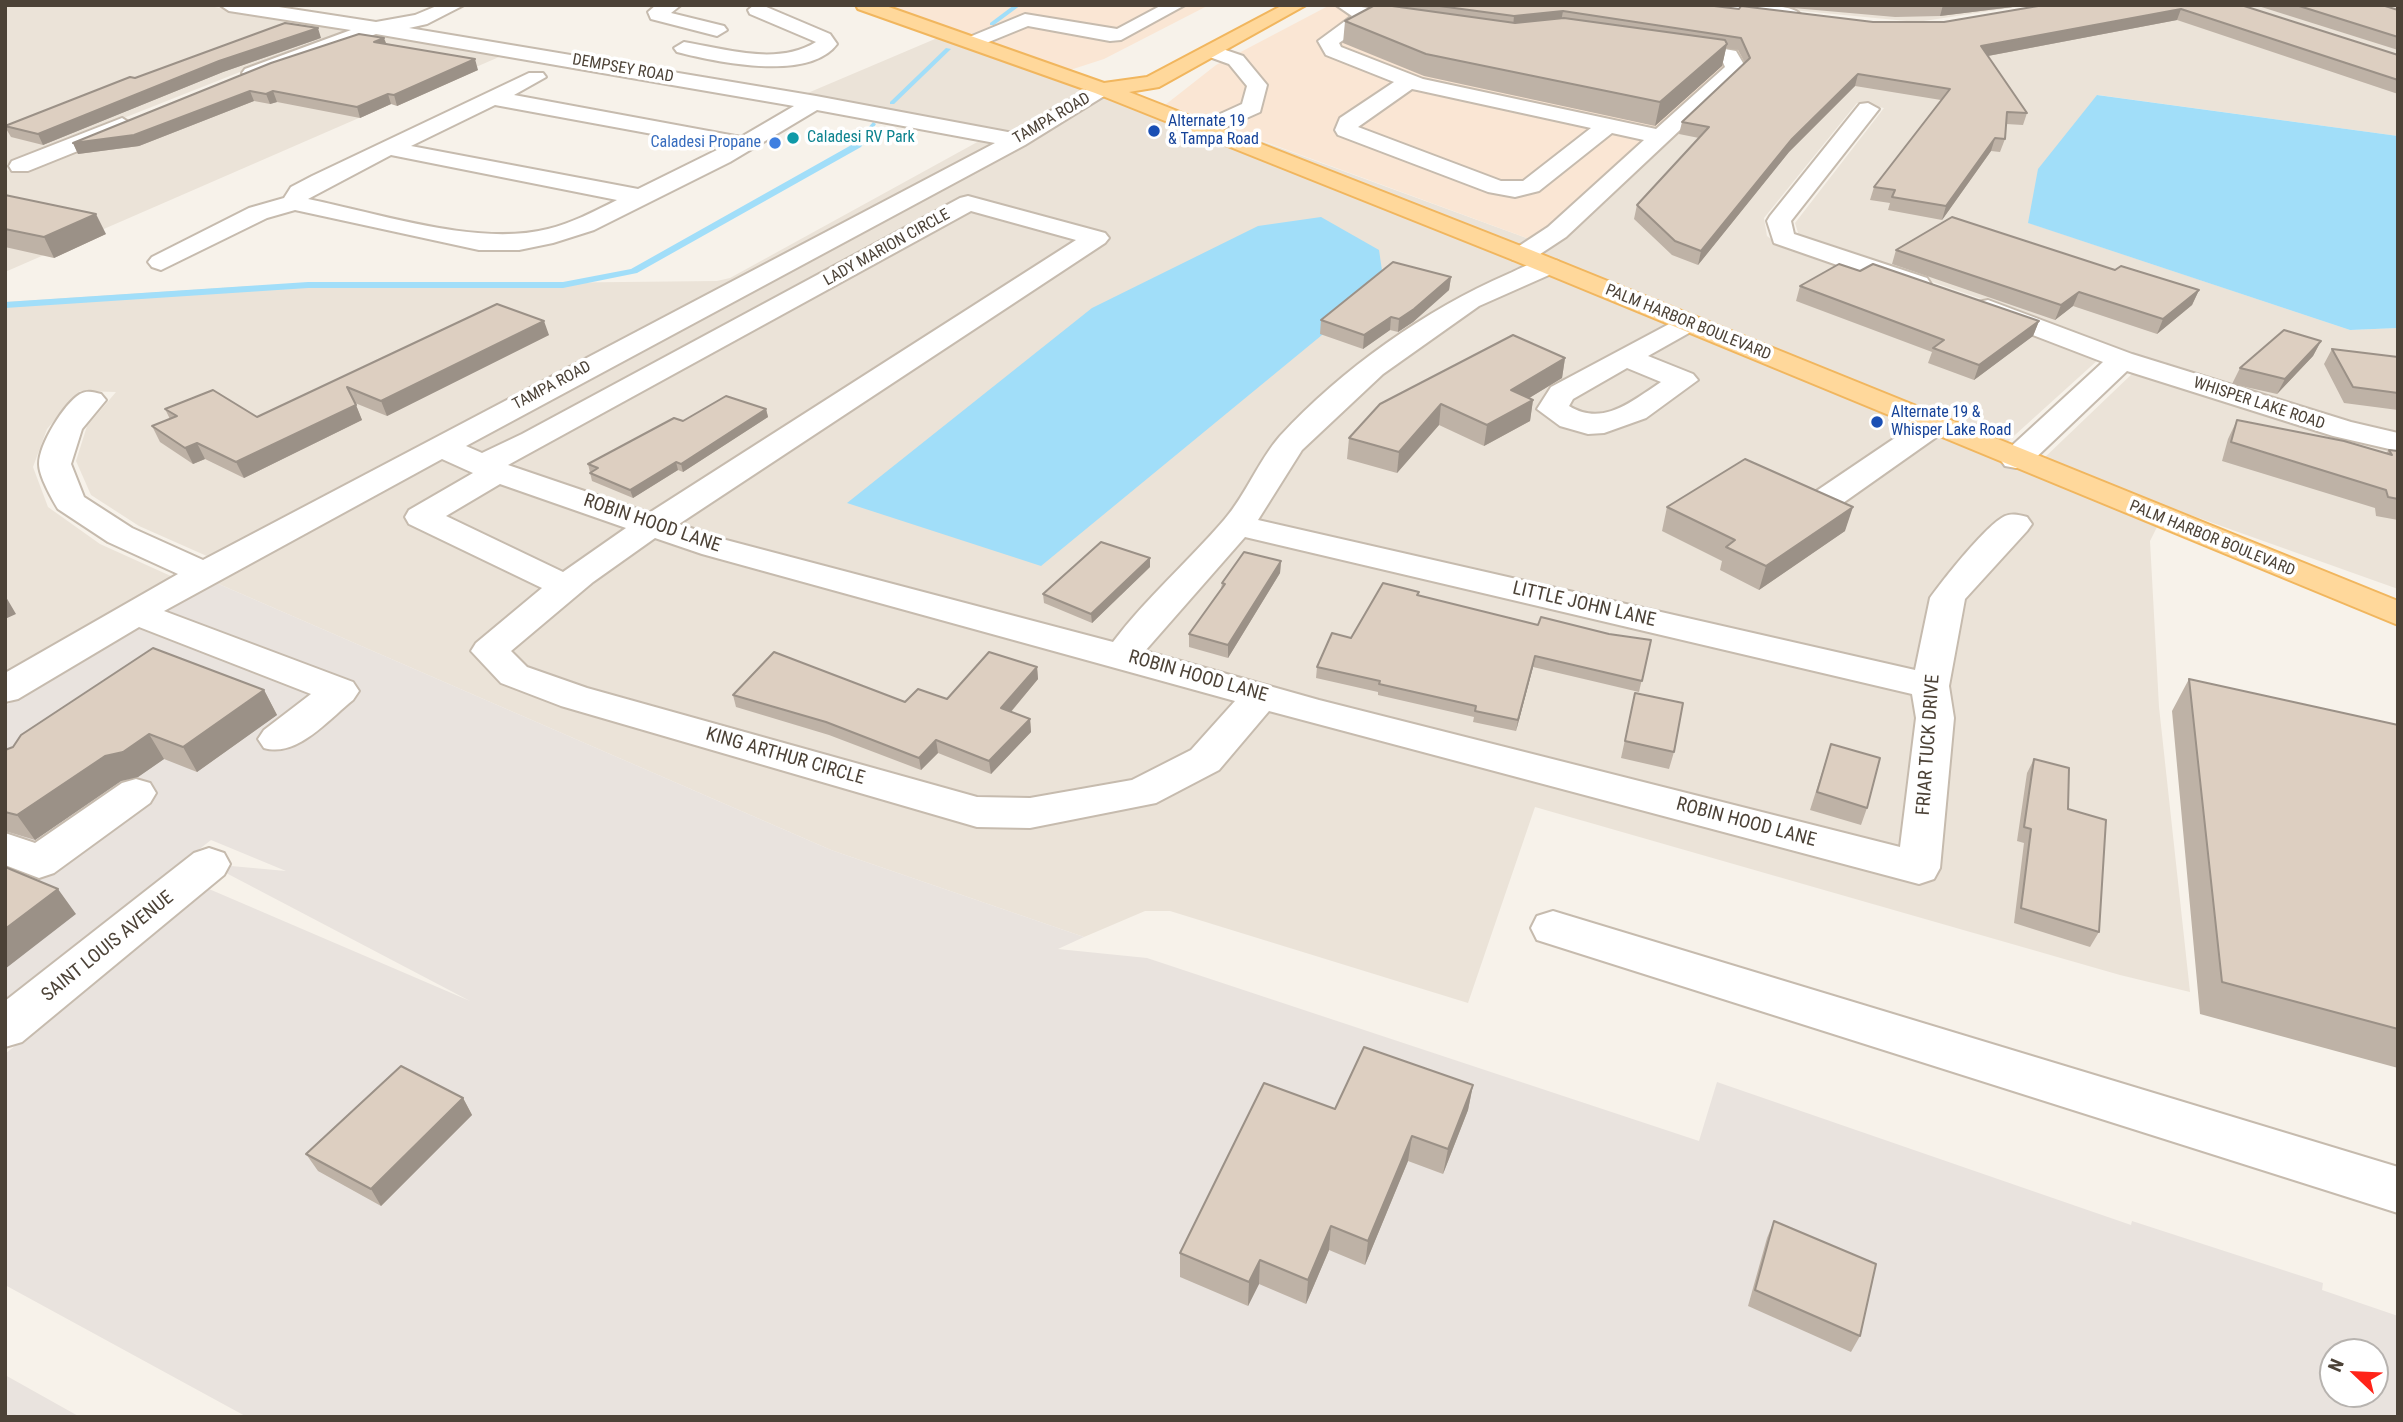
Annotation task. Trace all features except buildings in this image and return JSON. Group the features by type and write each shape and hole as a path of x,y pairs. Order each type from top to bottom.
{"main road":[{"name":"PALM HARBOR BOULEVARD","path":"865,5 945,31 1102,89 1536,260 2398,614"},
{"name":"TAMPA ROAD","path":"1102,89 1152,83 1297,5"},
{"name":"TAMPA ROAD","path":"1102,89 1115,71 1130,64"}],"street":[{"name":"DEMPSEY ROAD","path":"229,5 638,71 1017,140"},
{"path":"228,82 372,29 420,20 455,5"},
{"path":"672,5 657,12 658,15 717,30"},
{"path":"974,42 1013,28 1049,5"},
{"path":"1025,20 1121,34 1176,5"},
{"path":"1345,5 1365,16 1431,25"},
{"path":"1713,5 1807,16"},
{"path":"638,71 717,30 750,8 823,37 827,44 819,51 801,57 779,59 684,48"},
{"path":"1365,16 1328,41 1333,51 1410,81 1661,136"},
{"path":"1122,656 1143,627 1238,525 1290,444 1373,368 1470,300 1536,260 1557,232 1736,68 1729,55 1654,43"},
{"path":"1204,130 1252,107 1257,85 1236,60 1211,51"},
{"path":"294,203 299,192 536,77"},
{"path":"1410,81 1348,123 1346,130 1356,137 1496,187 1515,190 1531,186 1609,125"},
{"name":"TAMPA ROAD","path":"5,690 204,573 1017,140 1102,89"},
{"path":"494,98 745,144"},
{"path":"161,262 258,213 294,203 479,242 519,242 585,225 745,144 816,102"},
{"path":"1868,109 1779,221 1783,238 1936,290"},
{"path":"20,166 141,117"},
{"path":"388,148 641,197"},
{"name":"LADY MARION CIRCLE","path":"490,468 533,441 968,203 1096,238 652,524"},
{"name":"WHISPER LAKE ROAD","path":"1963,299 2054,331 2122,360 2344,430 2398,442"},
{"path":"1626,357 1686,323"},
{"path":"2016,459 2122,360"},
{"path":"91,400 67,427 55,464 70,502 120,535 204,573"},
{"path":"1821,503 1934,425"},
{"name":"ROBIN HOOD LANE","path":"440,446 490,468 714,547 1919,868"},
{"path":"490,468 421,517 565,586"},
{"name":"KING ARTHUR CIRCLE","path":"652,524 565,586 489,651 514,675 574,697 977,812 1030,813 1142,793 1205,760 1262,695"},
{"name":"FRIAR TUCK DRIVE","path":"1919,868 1935,718 1930,687 1948,598 1969,571 2015,524"},
{"name":"LITTLE JOHN LANE","path":"1238,525 1930,687"},
{"path":"136,613 340,691 278,739"},
{"path":"5,848 39,862 136,793"},
{"name":"SAINT LOUIS AVENUE","path":"5,1028 209,864"},
{"path":"1553,928 2398,1190"}],"shaded area":[{"path":"5,5 203,5 353,31 293,51 5,165"},
{"path":"886,5 1209,5 1104,59 1070,70"},
{"path":"1330,5 1513,5 1770,53 1543,244 1165,105 1216,65"},
{"path":"1740,5 2030,5 1917,22"},
{"path":"2214,5 2398,65 2398,136 2098,95 2033,206 2029,223 2350,330 2398,328 2398,434 2347,423 2131,355 2063,327 1799,236 1795,223 1884,108 1857,103 1764,218 1767,236 1775,242 2099,359 2005,444 1124,91 1543,244 1769,54 1884,28"},
{"path":"2238,5 2398,5 2398,56"},
{"path":"373,34 514,56 499,57 5,272 5,170 19,172"},
{"path":"942,36 1087,90 1012,133 803,95"},
{"path":"1105,97 1539,270 2157,527 2150,541 2159,707 2190,992 2120,975 1535,807 1468,1003 1170,911 1145,911 1084,937 831,850 214,582 1023,146"},
{"path":"981,140 997,141 209,557 139,526 91,495 76,461 87,426 116,392 80,391 47,429 33,467 48,507 100,544 173,577 5,674 5,302 250,286 717,281 730,278"},
{"path":"2135,371 2398,449 2398,589 2168,507 2166,510 2042,460"},
{"path":"214,582 831,850 1084,937 1058,949 1147,958 1699,1141 1717,1082 2131,1225 2132,1221 2323,1283 2322,1290 2398,1316 2398,1417 247,1417 5,1285 5,1054 209,889 470,1001 209,864 286,871 211,840 5,1003 5,706"},
{"path":"5,1375 80,1417 5,1417"}],"water":[{"path":"2097,95 2398,136 2398,328 2350,330 2028,223 2038,169"},
{"path":"1321,217 1379,250 1384,284 1041,566 847,503 1092,308 1258,226"}],"waterway":[{"path":"992,24 1018,5"},
{"path":"892,103 948,49"},
{"path":"5,305 308,285 563,285 634,271 858,145 873,124"}],"place":[{"name":"Alternate 19 & Tampa Road","path":"1154,131"},
{"name":"Caladesi RV Park","path":"793,138"},
{"name":"Caladesi Propane","path":"775,143"},
{"name":"Alternate 19 & Whisper Lake Road","path":"1877,422"}]}
